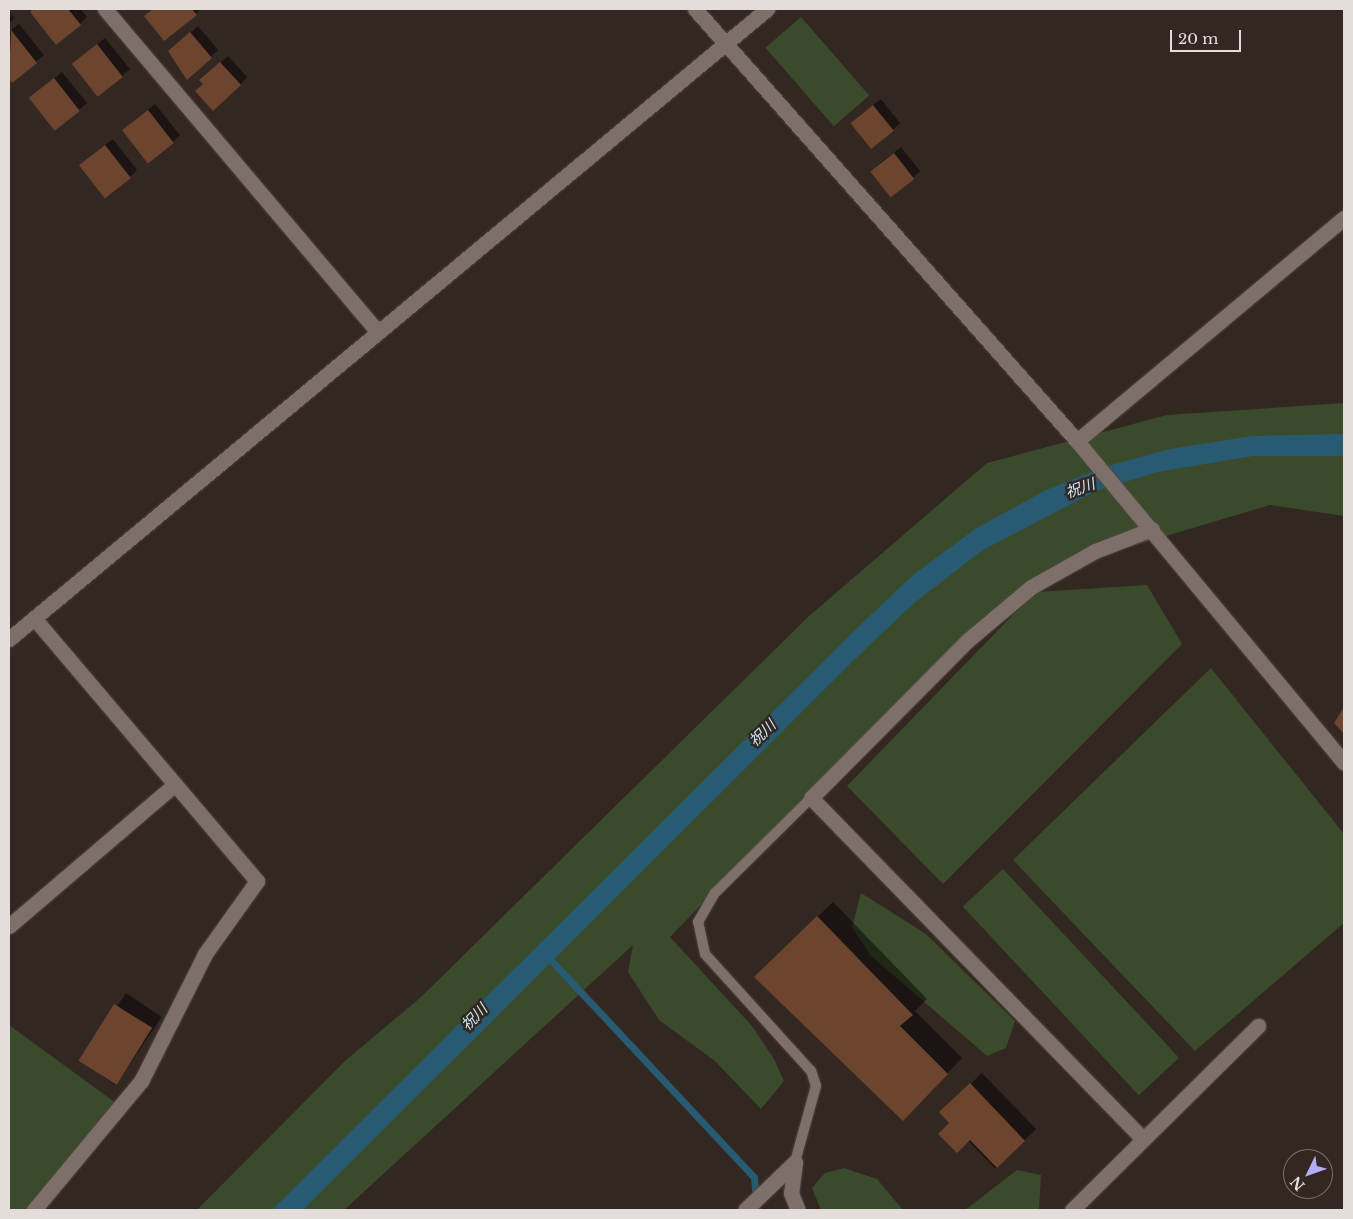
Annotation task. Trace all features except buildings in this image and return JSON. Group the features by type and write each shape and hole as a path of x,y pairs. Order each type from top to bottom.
{"street":[{"path":"105,9 378,332"},
{"path":"694,9 1078,441 1344,763"},
{"path":"9,639 767,9"},
{"path":"1078,441 1344,218"},
{"path":"1143,1139 810,798 968,640 1031,587 1095,551 1152,529"},
{"path":"34,618 257,881 204,954 141,1081 34,1210"},
{"path":"9,926 175,784"},
{"path":"1072,1210 1258,1026"},
{"path":"745,1210 795,1162"},
{"path":"795,1162 791,1193 798,1210"}],"lane":[{"path":"795,1162 816,1086 811,1071 706,954 698,922 714,893 810,798"}],"green space":[{"path":"801,17 869,95 834,126 766,48"},
{"path":"1344,403 1344,516 1270,505 1072,564 1037,592 1147,585 1182,644 943,884 847,786 1032,595 908,691 670,937 752,1026 774,1059 784,1081 761,1109 715,1061 659,1020 628,972 633,945 344,1210 197,1210 346,1060 420,998 808,617 987,463 1167,415"},
{"path":"1211,668 1344,834 1344,923 1195,1051 1013,860"},
{"path":"1003,869 1179,1058 1139,1095 963,907"},
{"path":"861,893 926,934 1015,1021 1006,1048 987,1056 871,956 852,927"},
{"path":"9,1025 120,1106 34,1210 9,1210"},
{"path":"844,1168 877,1179 903,1210 821,1210 812,1188 825,1173"},
{"path":"1017,1170 1041,1175 1039,1209 965,1210"}],"water":[{"name":"祝川","path":"1344,434 1344,456 1253,456 1158,472 1098,490 983,550 914,603 854,660 303,1210 272,1210 854,631 913,575 975,529 1046,490 1104,467 1170,449 1252,436"}],"waterway":[{"path":"548,957 754,1177 757,1210"}]}
